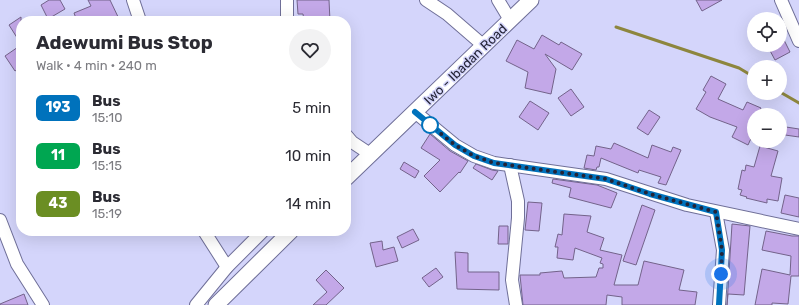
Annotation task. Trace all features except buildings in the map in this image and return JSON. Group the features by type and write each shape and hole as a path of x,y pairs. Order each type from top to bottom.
{"main road":[{"name":"Iwo - Ibadan Road","path":"351,173 531,0"},
{"path":"216,305 286,236"}],"street":[{"path":"133,0 138,16"},
{"path":"286,0 287,16"},
{"path":"426,0 447,14 484,46"},
{"path":"498,0 510,20"},
{"path":"781,0 799,41"},
{"path":"415,112 455,145 474,156 494,163 606,179 650,194 716,212 799,228"},
{"path":"351,144 370,154"},
{"path":"510,165 518,201 518,218 512,280 516,305"},
{"path":"716,212 722,250 719,305"},
{"path":"0,220 2,236 17,264 43,305"},
{"path":"207,236 227,267"},
{"path":"196,305 227,267 258,236"}],"waterway":[{"path":"616,27 739,68 747,73"},
{"path":"787,96 799,103"}],"bus line":[{"name":"193","path":"415,112 455,145 474,156 494,163 606,179 650,194 716,212 722,250 719,305"}],"route":[{"path":"430,125 455,145 474,156 494,163 606,179 650,194 716,212 722,250 721,274"}]}
